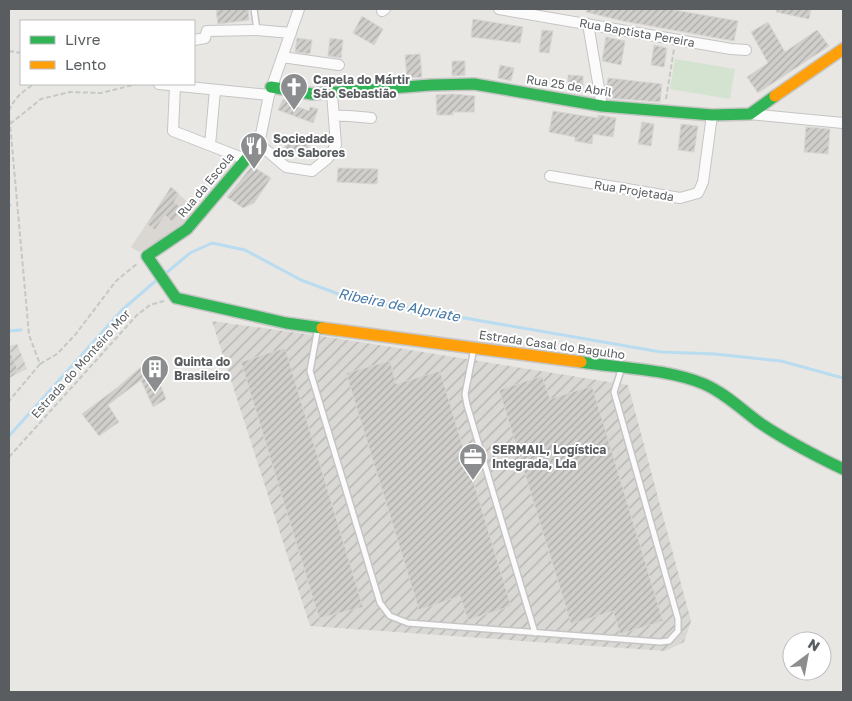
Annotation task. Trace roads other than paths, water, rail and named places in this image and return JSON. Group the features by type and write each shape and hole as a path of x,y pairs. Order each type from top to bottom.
{"street":[{"path":"299,9 270,91 259,144 286,167 312,171 328,158 336,144 332,93"},
{"name":"Rua Baptista Pereira","path":"499,9 746,50"},
{"path":"588,24 602,106"},
{"path":"195,40 205,38 207,31 257,30 291,33"},
{"path":"750,114 843,49"},
{"path":"282,57 339,65"},
{"name":"Rua 25 de Abril","path":"270,91 312,94 432,84 474,84 602,106 712,116 750,114"},
{"path":"167,85 215,90 270,91"},
{"path":"175,86 172,131 245,159"},
{"path":"210,145 215,90"},
{"path":"750,114 843,123"},
{"path":"334,116 354,115 371,118"},
{"name":"Rua Projetada","path":"550,176 680,198 698,192 703,182 712,116"},
{"name":"Rua da Escola","path":"176,298 147,256 187,229 259,144"},
{"name":"Estrada Casal do Bagulho","path":"176,298 270,319 318,327 674,375 703,384 717,391 797,446 843,469"}],"lane":[{"path":"254,9 257,30"},
{"path":"318,327 310,371 380,602 390,616 408,623 660,642 669,641 678,631 678,619 614,392 621,368"},
{"path":"474,348 466,394 467,405 536,633"}],"waterway":[{"name":"Ribeira de Alpriate","path":"165,274 190,253 212,243 245,250 301,280 349,298 661,352 715,354 781,361 843,378"},
{"name":"Ribeira de Alpriate","path":"9,436 123,309 158,279"},
{"path":"9,331 21,330"}],"place":[{"name":"Capela do Mártir São Sebastião","path":"294,111"},
{"name":"Sociedade dos Sabores","path":"254,170"},
{"name":"Quinta do Brasileiro","path":"155,393"},
{"name":"SERMAIL, Logística Integrada, Lda","path":"473,481"}]}
